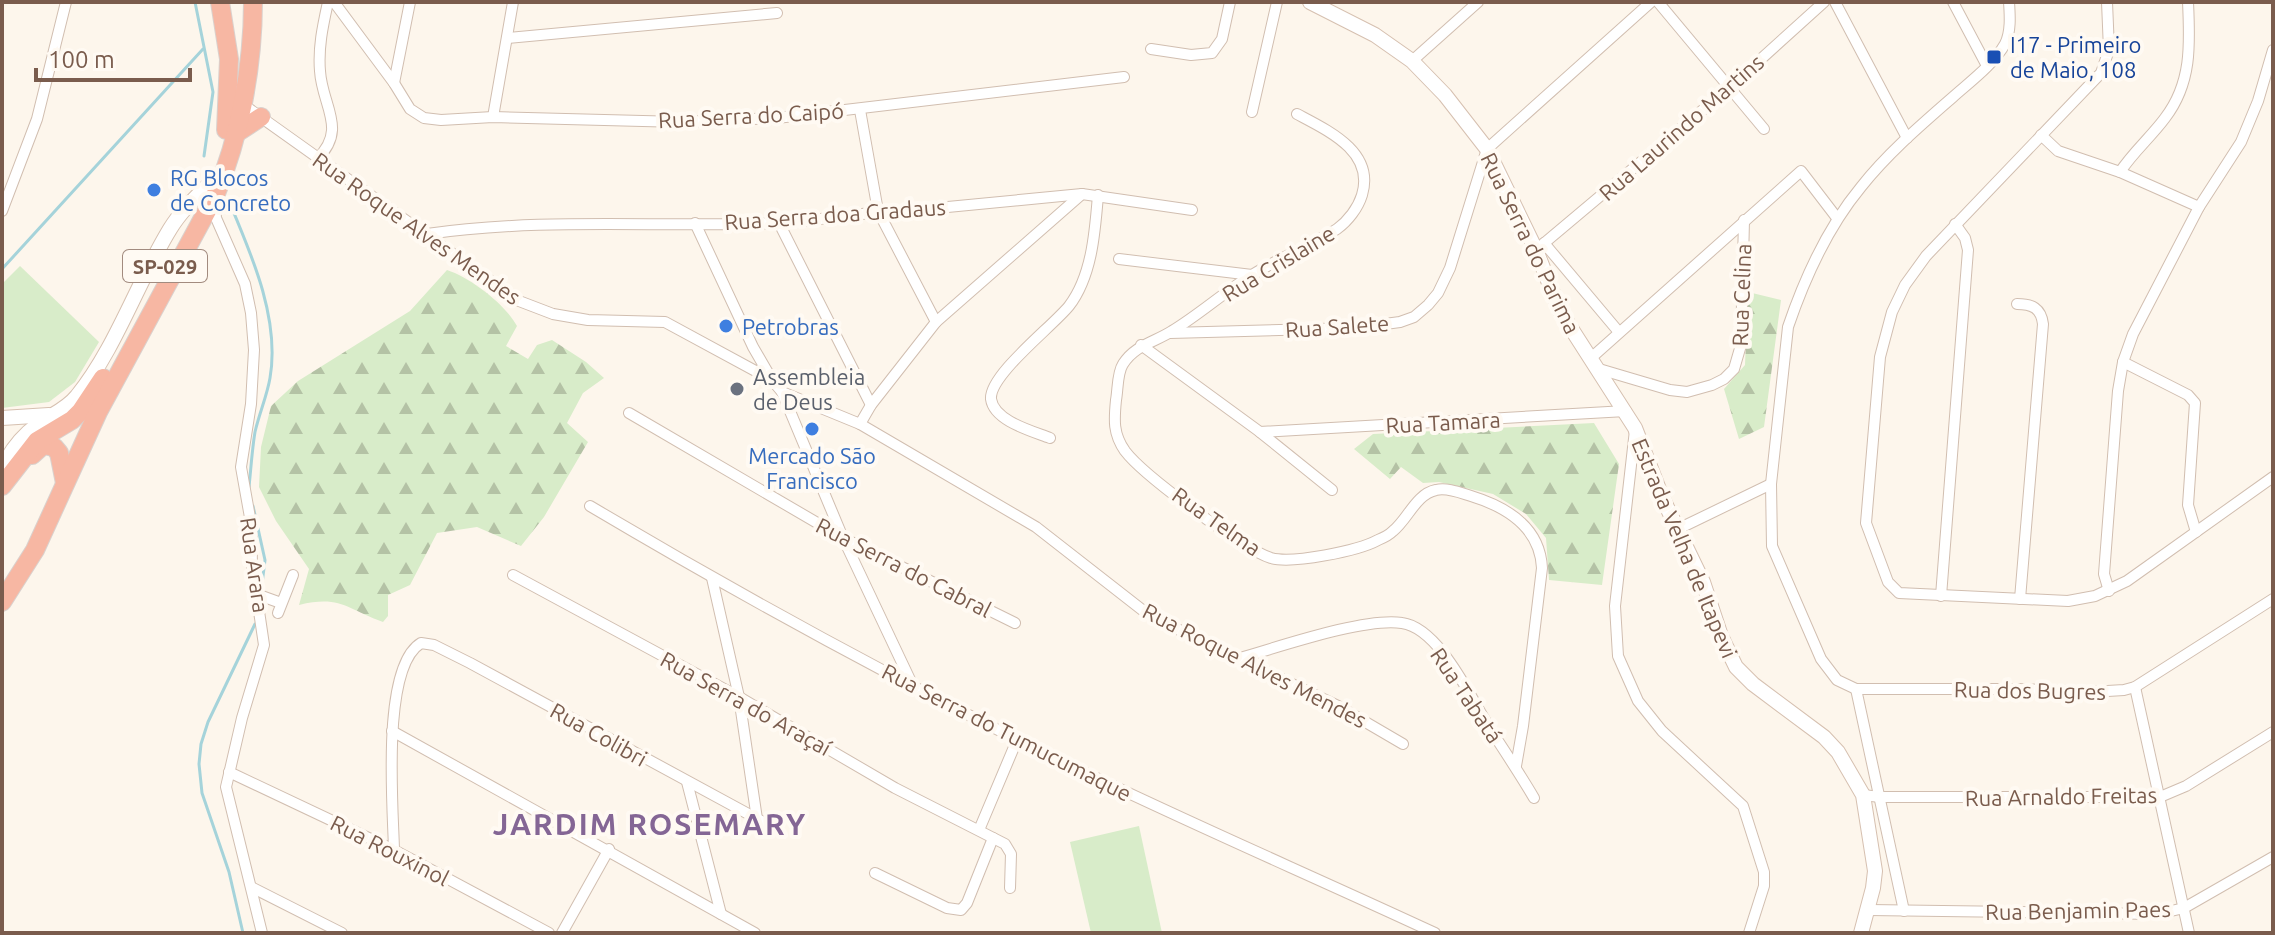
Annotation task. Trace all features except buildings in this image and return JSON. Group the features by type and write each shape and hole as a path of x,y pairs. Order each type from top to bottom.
{"highway":[{"name":"SP-029","path":"2,602 35,547 98,412 171,280 213,189 226,132 229,59 220,2"},
{"name":"SP-029","path":"4,477 37,441 72,420 93,395 231,160 246,80 253,2"},
{"path":"229,59 241,103"},
{"path":"235,134 262,118"},
{"path":"4,477 48,444 59,453 65,483"},
{"name":"SP-029","path":"2,575 35,547"}],"street":[{"path":"2,211 37,119 66,2"},
{"path":"317,159 328,148 333,127 320,74 322,25 328,2"},
{"path":"334,2 394,83"},
{"path":"394,83 410,2"},
{"path":"493,117 513,2"},
{"path":"1151,49 1191,55 1212,53 1222,39 1230,2"},
{"path":"1252,112 1277,2"},
{"name":"Rua Serra do Parima","path":"1310,2 1375,35 1412,61 1445,95 1487,149 1540,246 1560,311 1626,411"},
{"path":"1412,61 1478,2"},
{"path":"1487,149 1651,2"},
{"path":"1658,2 1764,129"},
{"name":"Rua Laurindo Martins","path":"1540,246 1730,87 1824,2"},
{"path":"1835,2 1907,138"},
{"path":"1953,2 1987,66"},
{"path":"1904,911 1856,689 1844,685 1830,673 1802,620 1777,560 1770,533 1771,484 1788,327 1803,284 1837,218 1861,186 1907,138 1987,66 2005,44 2009,30 2009,2"},
{"path":"2107,2 2109,50 2105,66 1955,224 1915,270 1898,298 1880,357 1866,523 1892,589 1903,595 2068,601 2109,591 2127,581 2273,477"},
{"path":"2120,172 2167,116 2180,94 2189,59 2188,2"},
{"path":"507,38 777,13"},
{"path":"2109,591 2104,574 2123,362 2133,334 2199,207 2241,142 2258,101 2273,50"},
{"name":"Rua Serra do Caipó","path":"394,83 410,109 424,118 681,122 777,118 860,110 1124,77"},
{"path":"246,80 252,101 262,118"},
{"name":"Rua Roque Alves Mendes","path":"241,103 519,301 553,314 588,320 665,322 772,380 782,392 860,424 1036,527 1150,616 1338,706 1403,744"},
{"path":"860,110 878,211 936,322"},
{"name":"Rua Crislaine","path":"1170,333 1252,275 1339,227 1360,202 1365,186 1358,157 1329,131 1297,114"},
{"path":"2041,135 2058,151 2120,172 2199,207"},
{"name":"Rua Salete","path":"1170,333 1355,328 1414,317 1438,293 1450,268 1487,149"},
{"path":"1595,363 1618,331 1801,171 1837,218"},
{"name":"Rua Arara","path":"213,189 216,218 245,284 251,313 254,376 241,467 251,523 256,594 264,645 226,787 262,933"},
{"name":"SP-029","path":"2,456 12,439 67,406 78,395 110,343 170,230 188,205 213,189"},
{"path":"860,424 871,405 936,322 1082,194"},
{"name":"Rua Serra doa Gradaus","path":"427,234 525,224 779,223 878,211 1082,194 1192,210"},
{"path":"1050,438 999,414 991,400 992,390 1015,360 1077,294 1090,255 1098,195"},
{"name":"Rua Celina","path":"1595,363 1670,390 1687,392 1724,379 1734,369 1741,345 1744,220"},
{"path":"695,223 753,347 772,380"},
{"path":"779,223 871,405"},
{"path":"1941,596 1968,250 1965,238 1955,224"},
{"path":"171,280 202,231 215,230 224,237"},
{"path":"1540,246 1618,331"},
{"path":"1119,259 1252,275"},
{"path":"2017,304 2033,306 2040,312 2043,324 2020,599"},
{"path":"1141,345 1170,333"},
{"path":"1141,345 1260,432 1332,490"},
{"name":"Rua Telma","path":"1141,345 1121,366 1114,420 1116,438 1130,458 1252,550 1274,559 1295,559 1372,543 1394,531 1426,494 1440,489 1499,506 1521,521 1541,553 1542,568 1516,766"},
{"path":"729,358 753,347"},
{"path":"2123,362 2188,395 2195,403 2188,505 2196,532"},
{"path":"782,392 843,538 913,686"},
{"name":"Rua Tamara","path":"1260,432 1626,411"},
{"name":"Estrada Velha de Itapevi","path":"1626,411 1703,582 1721,636 1736,667 1838,752 1863,795"},
{"name":"Rua Serra do Cabral","path":"629,413 843,538 1015,623"},
{"path":"2,418 53,415"},
{"name":"SP-029","path":"4,477 20,441 36,425"},
{"path":"1635,428 1615,606 1618,656 1638,701 1662,731 1743,806 1764,872 1764,886 1749,933"},
{"path":"1678,529 1771,484"},
{"name":"Rua Serra do Tumucumaque","path":"590,506 712,578 1017,740 1435,933"},
{"path":"256,594 280,608 293,575"},
{"name":"Rua Serra do Araçaí","path":"513,575 739,697 895,788 993,838"},
{"path":"712,578 739,697"},
{"name":"Rua dos Bugres","path":"1856,689 2124,690 2135,687 2273,599"},
{"name":"Rua Tabatá","path":"1240,658 1364,626 1391,622 1406,623 1419,629 1452,666 1534,798"},
{"name":"Rua Colibri","path":"392,731 400,677 409,656 421,643 434,645 761,821 739,697"},
{"path":"2135,687 2189,933"},
{"path":"394,850 392,731 609,849 755,933"},
{"name":"Rua Arnaldo Freitas","path":"1863,795 2160,797 2186,786 2273,732"},
{"path":"979,830 1017,740"},
{"name":"Rua Rouxinol","path":"229,772 394,850 549,933"},
{"path":"687,782 721,914"},
{"path":"1861,933 1869,910 1875,871 1863,795"},
{"path":"875,873 947,908 961,910 967,903 993,838 1010,849 1010,888"},
{"path":"562,933 609,849"},
{"name":"Rua Benjamin Paes","path":"1869,910 2143,914 2184,908 2273,857"},
{"path":"253,888 342,933"}],"green space":[{"path":"20,266 99,342 75,382 49,402 2,408 2,284"},
{"path":"447,270 486,293 512,318 517,326 506,346 528,359 537,345 552,340 604,378 583,393 567,423 588,442 544,517 521,546 477,527 437,533 410,585 388,595 388,616 383,622 334,603 299,605 309,569 276,521 259,487 261,447 271,406 298,381 410,311"},
{"path":"1748,292 1781,300 1764,427 1739,439 1724,389 1745,365"},
{"path":"1594,423 1619,464 1602,585 1549,580 1546,538 1526,514 1493,494 1439,482 1423,483 1401,467 1390,479 1354,449 1373,434"},
{"path":"1139,826 1162,933 1091,933 1070,842"}],"waterway":[{"path":"195,2 213,92 204,156"},
{"path":"2,269 203,49"},
{"path":"231,206 262,290 271,334 270,378 255,432 249,487"},
{"path":"253,506 265,560 261,592"},
{"path":"243,933 229,872 202,793 199,764 208,722 255,624"}],"place":[{"name":"I17 - Primeiro de Maio, 108","path":"1994,57"},
{"name":"RG Blocos de Concreto","path":"154,190"},
{"name":"Petrobras","path":"726,326"},
{"name":"Assembleia de Deus","path":"737,389"},
{"name":"Mercado São Francisco","path":"812,429"}],"district":[{"name":"JARDIM ROSEMARY","path":"650,824"}]}
